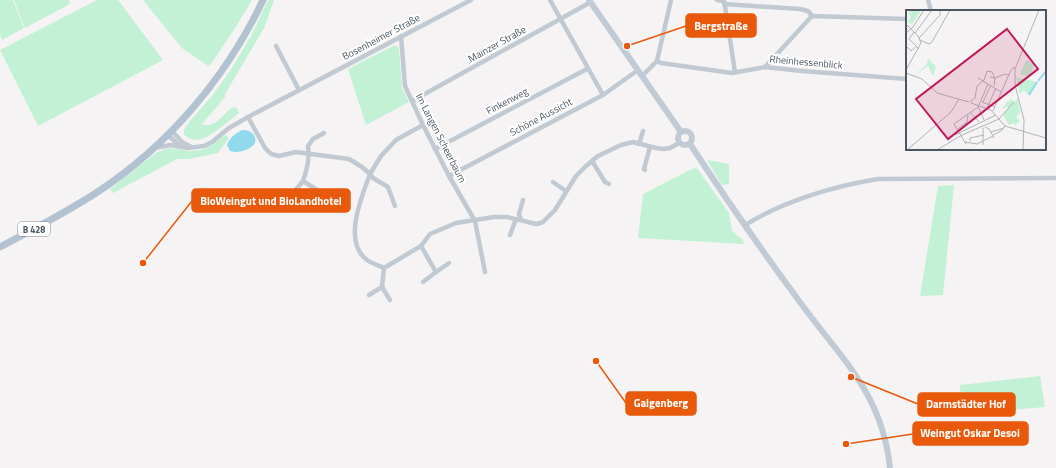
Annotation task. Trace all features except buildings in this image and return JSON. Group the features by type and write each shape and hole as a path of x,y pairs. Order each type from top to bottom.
{"main road":[{"name":"B 428","path":"0,247 86,200 120,176 153,149 195,106 220,73 248,29 263,0"},
{"path":"590,1 681,132"},
{"path":"686,131 691,133 693,138 690,144 685,146 679,143 678,138 681,132 686,131"},
{"path":"690,144 802,306 852,369 865,388 877,413 883,431 890,468"}],"street":[{"name":"Bosenheimer Straße","path":"192,148 209,144 248,117 471,0"},
{"path":"550,0 587,69 603,95"},
{"path":"642,76 656,61 671,0"},
{"path":"717,0 724,2 800,9 808,11 812,16"},
{"path":"928,0 931,10"},
{"name":"Mainzer Straße","path":"412,101 590,1"},
{"path":"724,2 735,72"},
{"path":"765,67 812,16 906,19"},
{"name":"Im Langen Scheerbaum","path":"402,36 405,86 449,176 475,220 486,272"},
{"path":"276,46 298,90"},
{"name":"Rheinhessenblick","path":"656,61 735,72 765,67 906,79"},
{"name":"Finkenweg","path":"435,149 587,69"},
{"name":"Schöne Aussicht","path":"449,176 603,95 638,70"},
{"path":"248,117 265,148 271,154 279,156 296,152 349,159 362,166 373,178 388,187 395,206"},
{"path":"384,268 366,260 358,250 355,236 355,222 370,174 381,156 396,140 423,125"},
{"path":"639,144 643,131"},
{"path":"170,133 179,145"},
{"path":"170,133 192,148"},
{"path":"294,192 303,181 308,169 310,153 308,146 313,139 324,133"},
{"path":"384,268 421,246 430,234 456,223 494,217 507,217 536,224 543,222 555,210 576,176 598,156 621,145 633,142 664,149 670,148 679,143"},
{"path":"153,149 170,144 192,148"},
{"path":"645,170 644,168 650,147"},
{"path":"592,161 605,182 609,184"},
{"path":"745,225 765,214 818,193 852,183 878,179 1056,178"},
{"path":"303,181 331,199"},
{"path":"553,182 566,191"},
{"path":"510,235 519,220 523,200"},
{"path":"421,246 436,272"},
{"path":"423,282 449,264"},
{"path":"384,268 382,287 390,300"},
{"path":"368,295 382,287"}],"green space":[{"path":"0,0 13,0 24,28 2,40 0,33"},
{"path":"14,0 69,0 70,4 25,28"},
{"path":"97,0 118,0 163,60 38,126 0,50"},
{"path":"143,0 252,0 211,64 208,66 182,48"},
{"path":"268,0 274,0 264,28 225,94 225,97 202,124 207,125 219,120 233,107 237,108 239,113 207,137 196,140 187,137 184,135 184,130 230,71 251,36"},
{"path":"395,45 399,48 402,88 409,102 366,125 348,69"},
{"path":"225,135 229,138 218,153 189,159 177,159 113,193 110,189 156,153 168,148 190,151 202,150"},
{"path":"707,160 729,164 729,184 722,185"},
{"path":"696,167 729,213 732,231 743,240 744,244 638,238 643,194"},
{"path":"954,185 943,295 920,296 938,186"},
{"path":"1040,376 1045,407 961,414 960,385"}],"water":[{"path":"242,130 248,130 254,135 255,143 244,151 230,151 227,145 229,140"}],"place":[{"name":"Bergstraße","path":"627,46"},
{"name":"BioWeingut und BioLandhotel","path":"143,263"},
{"name":"Galgenberg","path":"596,361"},
{"name":"Darmstädter Hof","path":"851,377"},
{"name":"Weingut Oskar Desoi","path":"846,444"}]}
